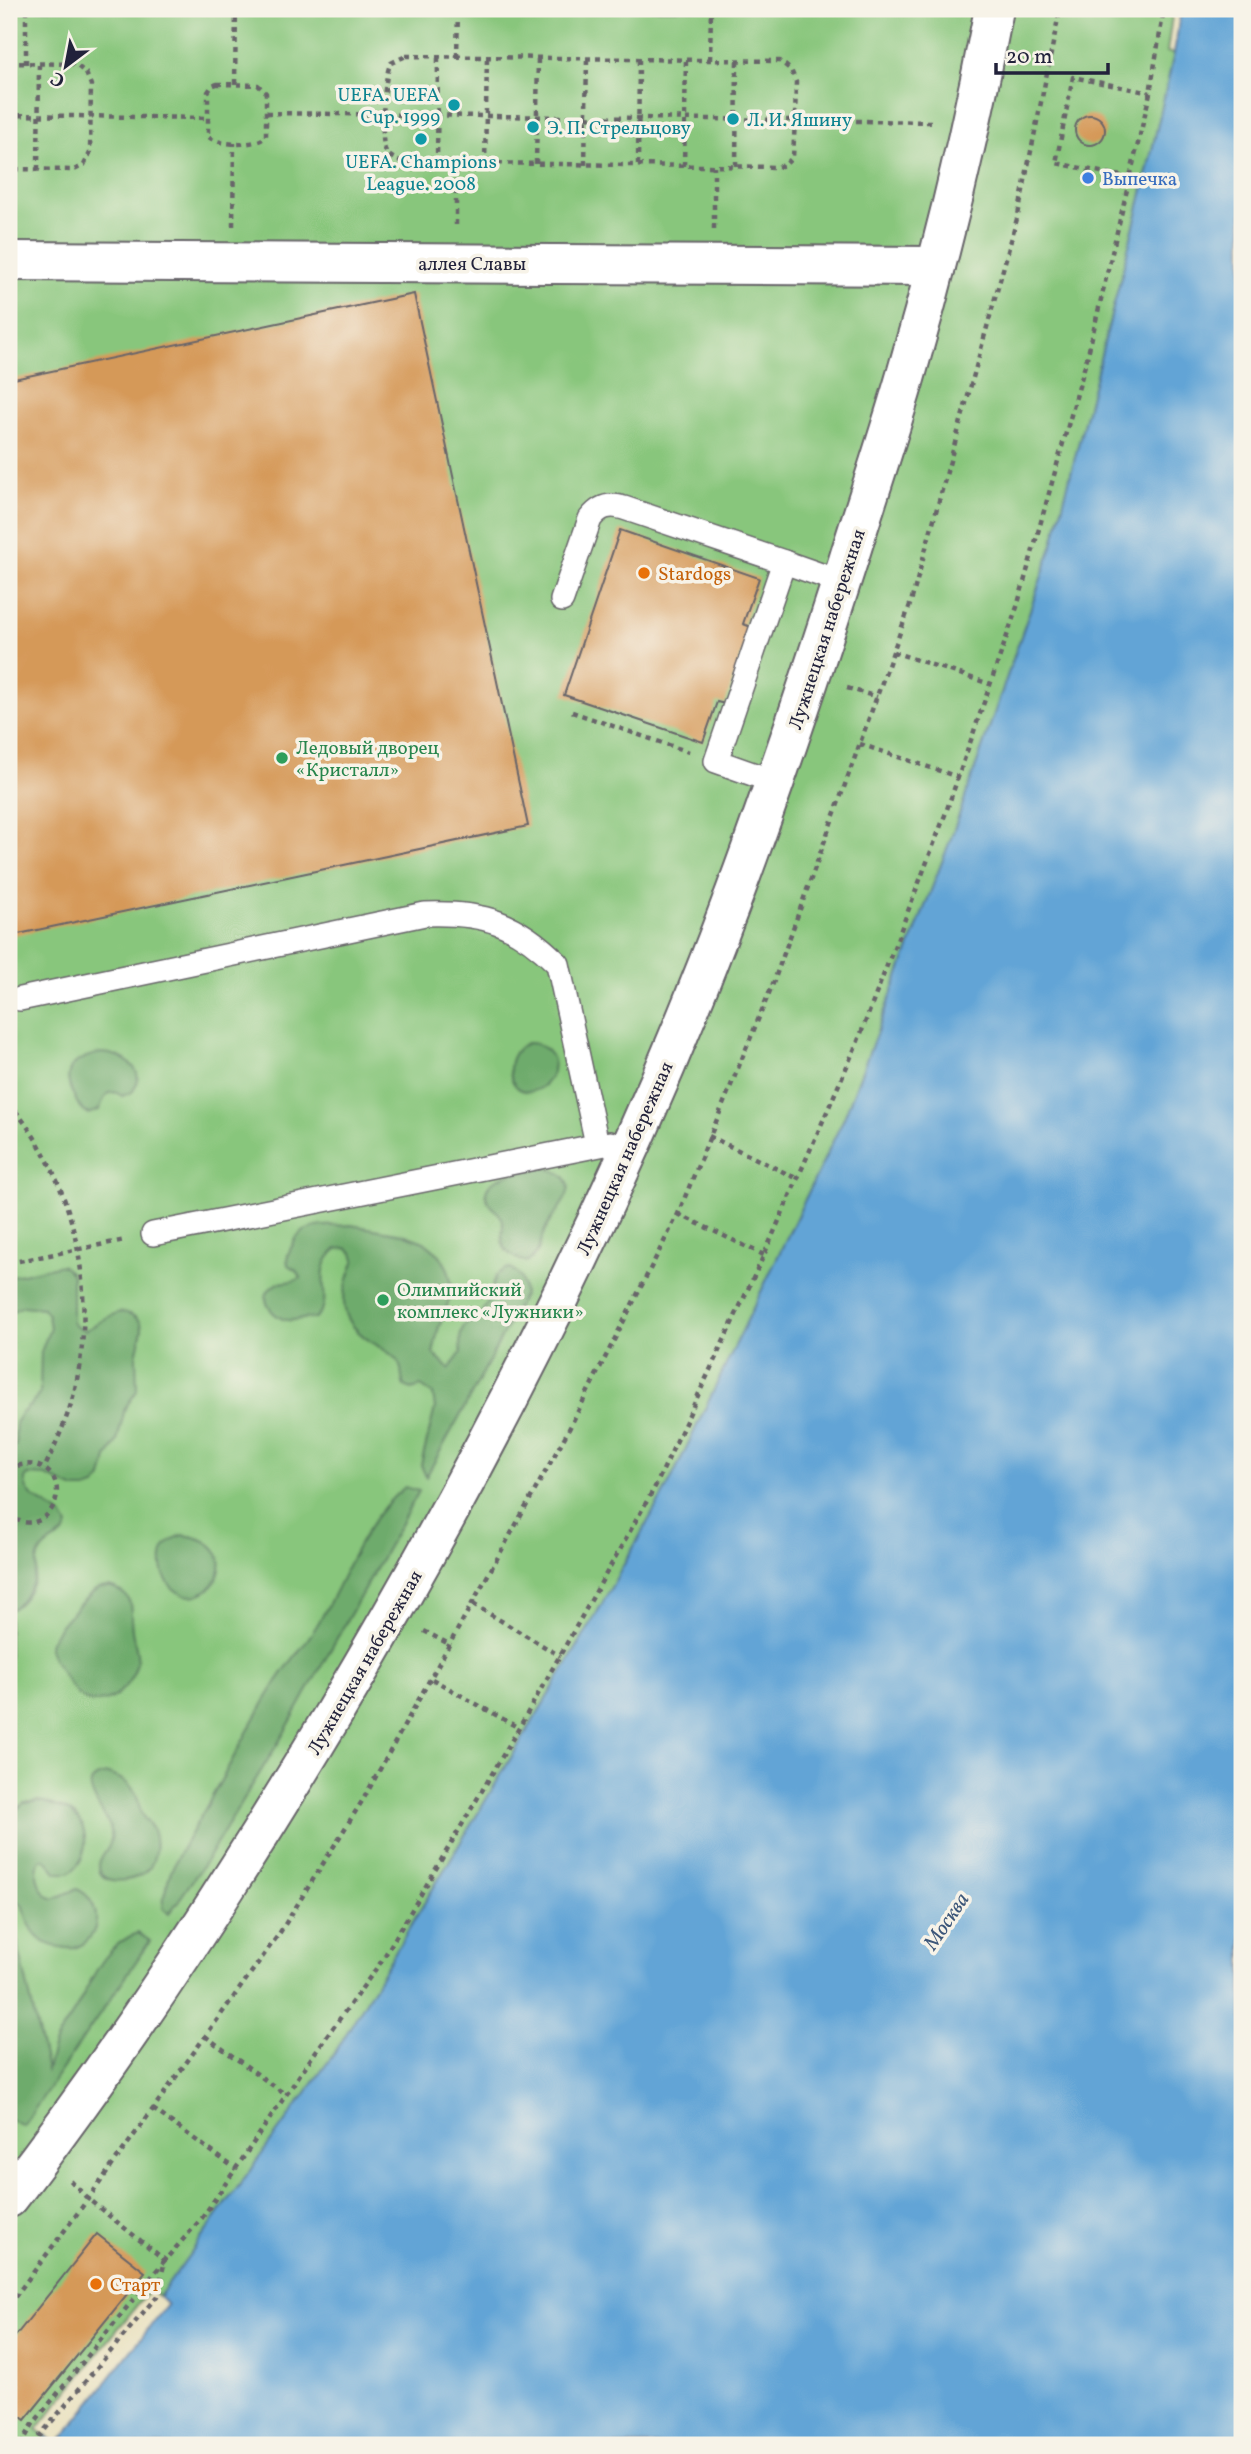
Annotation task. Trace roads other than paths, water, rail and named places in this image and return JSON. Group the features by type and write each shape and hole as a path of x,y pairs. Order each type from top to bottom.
{"street":[{"name":"Лужнецкая набережная","path":"9,2198 177,1964 265,1828 393,1614 507,1404 588,1240 614,1144 707,966 811,677 906,377 971,122 994,9"},
{"name":"аллея Славы","path":"9,261 936,267"}],"lane":[{"path":"562,600 590,519 596,511 615,505 841,582"},
{"path":"775,782 716,761 784,562"},
{"path":"20,999 425,914 460,913 493,920 519,932 542,948 558,964 614,1144 153,1234"}],"water":[{"name":"Москва","path":"1181,9 1242,9 1242,2445 57,2445 167,2305 159,2297 336,2051 588,1629 670,1482 844,1118 950,841 1053,544 1141,198 1174,54"},
{"path":"47,2437 57,2445 40,2445"}],"place":[{"name":"UEFA. UEFA Cup. 1999","path":"454,105"},
{"name":"Л. И. Яшину","path":"733,119"},
{"name":"Э. П. Стрельцову","path":"533,127"},
{"name":"UEFA. Champions League. 2008","path":"421,139"},
{"name":"Выпечка","path":"1088,178"},
{"name":"Stardogs","path":"644,573"},
{"name":"Ледовый дворец «Кристалл»","path":"282,758"},
{"name":"Олимпийский комплекс «Лужники»","path":"383,1300"},
{"name":"Старт","path":"96,2284"}]}
